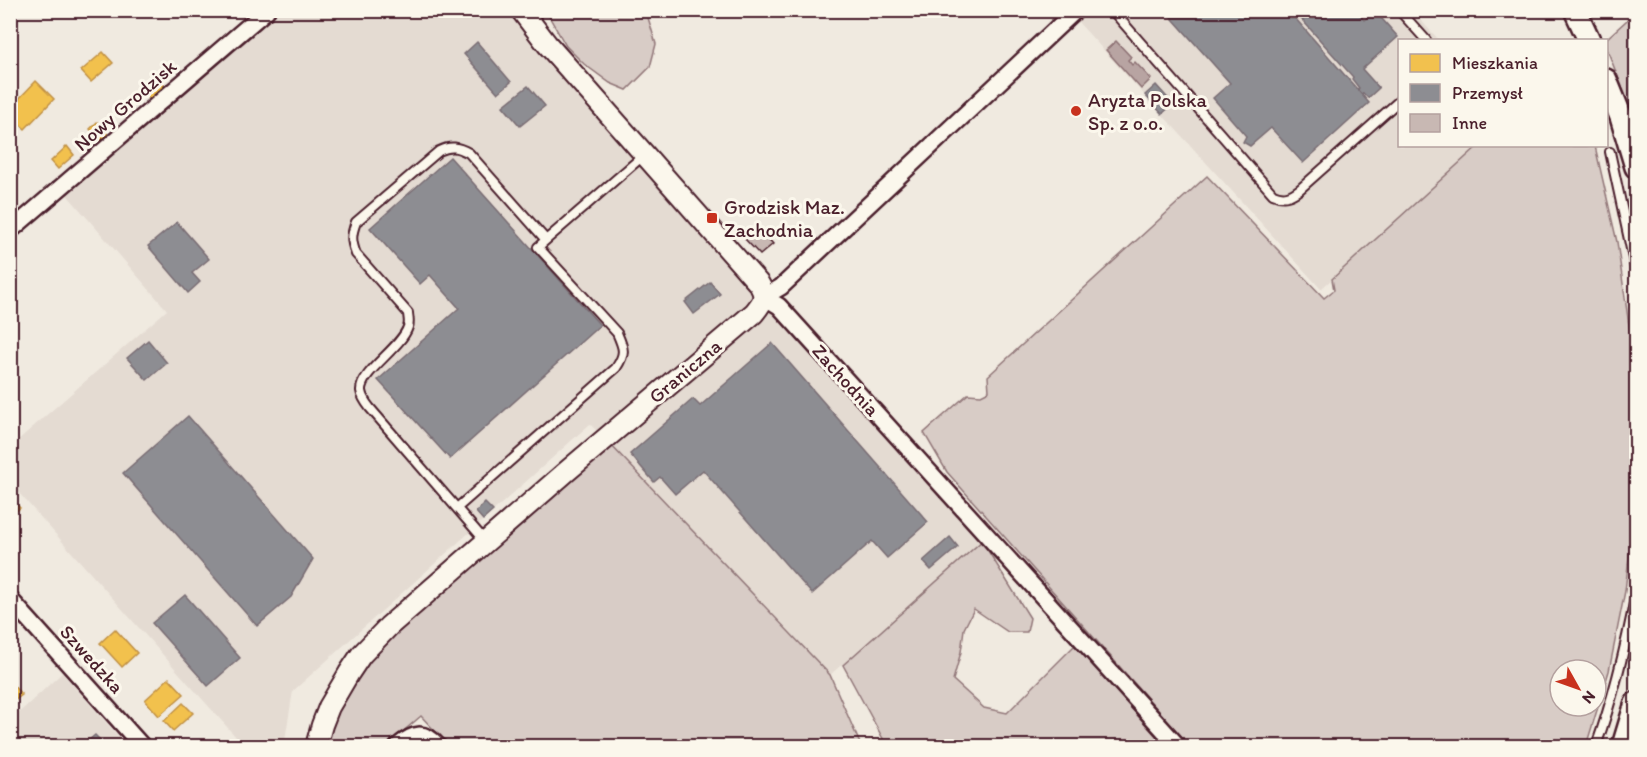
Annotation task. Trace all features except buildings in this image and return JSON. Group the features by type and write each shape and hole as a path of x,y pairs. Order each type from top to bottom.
{"main road":[{"path":"1575,10 1589,39"},
{"path":"1608,85 1621,117 1636,168"},
{"path":"1623,747 1636,710"}],"street":[{"name":"Nowy Grodzisk","path":"10,231 267,10"},
{"name":"Zachodnia","path":"521,10 547,44 759,284 764,297 779,306 1178,747"},
{"name":"Graniczna","path":"316,747 329,707 348,673 389,626 754,313 764,297 781,288 1076,10"},
{"name":"Szwedzka","path":"10,599 142,747"},
{"path":"398,747 408,737 420,735 431,739 438,747"}],"lane":[{"path":"1112,10 1273,194 1280,197 1292,196 1398,102"},
{"path":"1399,10 1425,39"},
{"path":"486,542 363,398 361,390 365,378 402,338 409,324 408,313 356,254 351,243 351,234 356,222 439,151 448,147 459,147 469,153 546,240"},
{"path":"1610,152 1636,272"},
{"path":"457,508 616,368 623,357 623,347 617,333 538,247 645,154"},
{"path":"1596,747 1619,675 1636,593"}],"shaded area":[{"path":"276,11 521,11 515,17 982,541 830,675 590,424 293,691 284,746 244,746 11,484 10,447 167,310 62,189"},
{"path":"546,11 646,11 656,44 650,67 627,90 610,83 584,64 566,46"},
{"name":"Aryzta Polska Sp. z o.o.","path":"1068,11 1412,11 1438,39 1398,39 1398,147 1477,147 1321,289"},
{"path":"1636,12 1636,124 1608,52 1608,39 1606,39"},
{"path":"1116,41 1131,57 1128,60 1132,65 1135,62 1151,79 1141,89 1106,50"},
{"path":"1477,147 1595,147 1617,242 1633,353 1636,461 1635,506 1625,591 1608,674 1608,658 1548,658 1548,718 1595,718 1586,746 1190,746 947,472 924,433 968,394 981,395 989,391 988,376 1207,176 1324,298 1334,290 1332,279"},
{"path":"608,442 830,675 861,746 449,746 421,716 386,746 325,746 346,688 372,656"},
{"path":"982,541 1030,618 1027,632 1008,632 974,609 964,629 961,652 953,680 984,708 1007,713 1075,645 1165,746 887,746 843,665"},
{"path":"62,673 127,746 11,746 11,720"}],"place":[{"name":"Aryzta Polska Sp. z o.o.","path":"1076,111"},
{"name":"Grodzisk Maz. Zachodnia","path":"712,218"}]}
